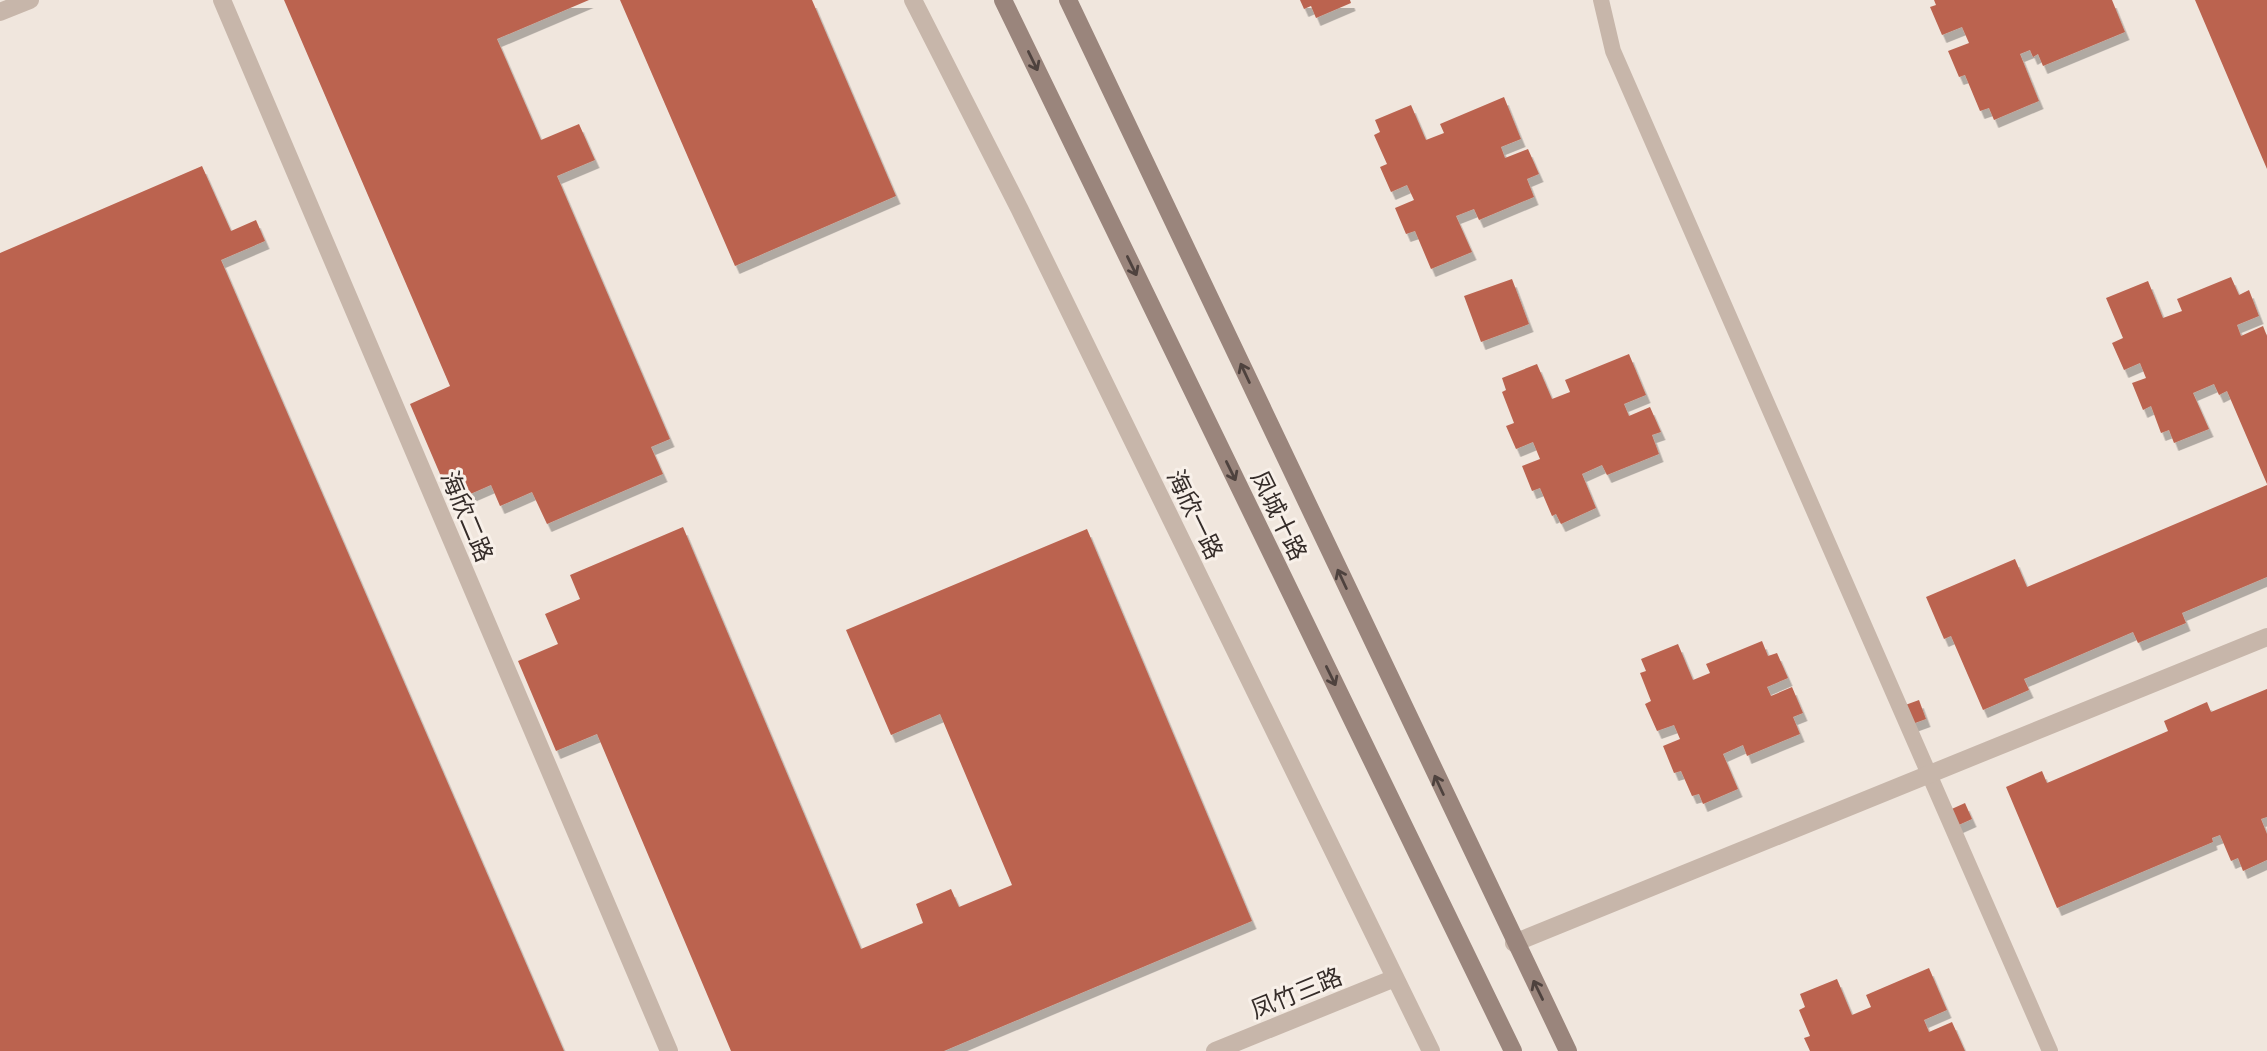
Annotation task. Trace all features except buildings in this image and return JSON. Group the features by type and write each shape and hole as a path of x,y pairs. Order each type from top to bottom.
{"main road":[{"name":"凤城十路","path":"1003,0 1513,1051"},
{"name":"凤城十路","path":"1068,0 1514,943 1568,1051"}],"street":[{"path":"0,12 30,0"},
{"name":"海欣二路","path":"222,0 668,1051"},
{"name":"海欣一路","path":"913,0 1020,210 1431,1051"},
{"path":"1514,943 2267,637"},
{"name":"凤竹三路","path":"1215,1051 1395,978"}],"lane":[{"path":"1601,0 1613,51 1927,775 2050,1051"}]}
